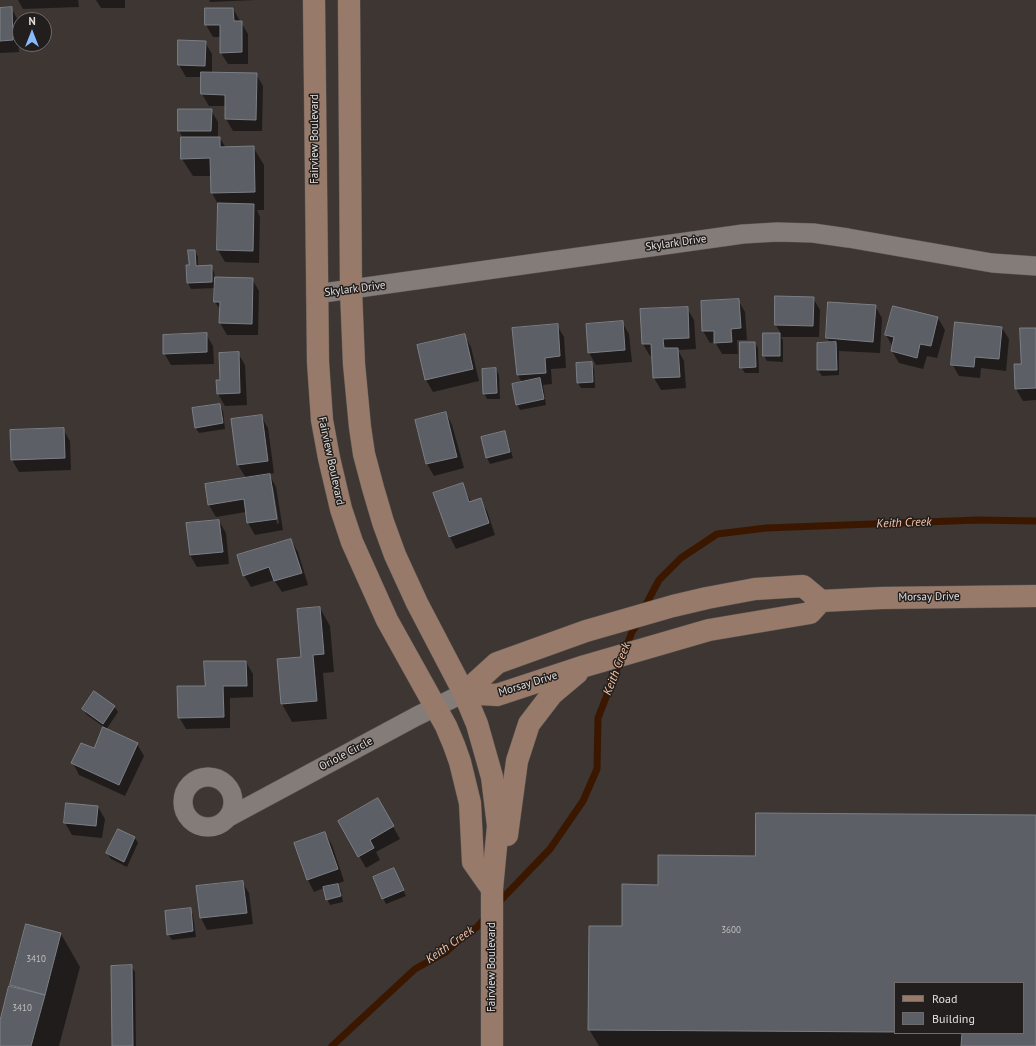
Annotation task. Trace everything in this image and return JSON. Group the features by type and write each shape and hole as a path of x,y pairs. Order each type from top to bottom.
{"street":[{"name":"Fairview Boulevard","path":"314,0 316,294 318,362 322,420 328,458 341,509 352,542 383,613 446,726 460,762 470,803 473,862 492,889"},
{"name":"Fairview Boulevard","path":"349,0 351,290 357,404 364,454 382,522 417,603 464,693 483,739 492,777 498,826 492,889 492,1046"},
{"name":"Skylark Drive","path":"316,294 750,233 813,233 992,263 1036,266"},
{"path":"464,693 497,663 586,631 673,606 755,589 803,586 821,601"},
{"name":"Morsay Drive","path":"464,693 497,695 671,640 726,627 810,614 821,601 881,598 1036,596"},
{"path":"492,889 506,842 517,760 529,724 552,694 585,666"},
{"name":"Oriole Circle","path":"229,817 464,693"}],"building":[{"path":"12,7 12,40 0,41 0,8"},
{"path":"205,8 233,8 234,21 242,21 242,52 220,53 220,25 205,25"},
{"path":"178,40 206,41 205,66 178,65"},
{"path":"201,72 257,73 256,120 225,119 225,95 201,94"},
{"path":"178,109 212,109 211,131 178,131"},
{"path":"181,137 220,137 220,147 254,146 255,192 211,193 210,158 181,159"},
{"path":"218,203 254,204 253,251 217,250"},
{"path":"188,250 195,250 196,266 212,265 212,282 187,283 186,265 189,265"},
{"path":"215,277 253,278 252,324 219,323 220,302 214,302"},
{"path":"775,296 814,297 813,326 775,325"},
{"path":"739,299 741,328 731,329 732,342 714,343 714,331 702,331 701,301"},
{"path":"828,302 876,305 873,342 826,338"},
{"path":"893,306 938,317 931,346 920,344 917,358 891,351 894,337 885,335"},
{"path":"688,307 689,338 663,339 664,348 678,348 680,377 653,378 651,344 642,344 640,309"},
{"path":"623,321 625,350 588,353 586,324"},
{"path":"955,322 1002,327 999,359 975,357 974,367 951,365"},
{"path":"558,324 560,356 545,358 546,373 517,375 512,328"},
{"path":"1020,328 1036,328 1036,388 1015,389 1014,364 1021,364"},
{"path":"207,333 207,352 163,354 163,335"},
{"path":"763,333 780,333 780,356 763,356"},
{"path":"465,334 473,369 425,380 417,345"},
{"path":"740,342 755,342 756,367 740,368"},
{"path":"836,342 837,370 817,370 817,343"},
{"path":"239,352 240,393 217,394 216,380 220,380 219,353"},
{"path":"592,362 593,382 577,383 576,363"},
{"path":"496,368 497,393 483,394 482,369"},
{"path":"540,378 544,399 516,405 512,384"},
{"path":"220,404 223,423 195,428 192,408"},
{"path":"446,412 457,457 426,464 415,420"},
{"path":"262,415 268,461 237,465 231,419"},
{"path":"64,428 65,458 11,460 10,430"},
{"path":"505,431 510,452 486,458 481,437"},
{"path":"270,474 277,519 247,523 244,499 208,505 205,484"},
{"path":"463,483 469,502 481,498 489,523 449,537 433,493"},
{"path":"219,520 223,552 190,555 186,523"},
{"path":"291,539 302,573 274,581 269,567 243,576 237,555"},
{"path":"320,607 324,654 313,655 317,701 281,704 277,659 301,657 297,609"},
{"path":"204,661 246,661 247,686 223,686 224,717 178,718 177,686 205,686"},
{"path":"94,691 115,706 103,724 82,709"},
{"path":"103,727 138,743 119,785 71,763 81,743 94,748"},
{"path":"378,798 394,826 370,840 374,848 358,857 338,821"},
{"path":"66,803 98,806 96,826 64,823"},
{"path":"756,813 1036,815 1036,1046 961,1046 962,1034 1024,1034 1024,982 894,982 894,1032 588,1030 589,926 622,926 622,884 658,885 658,855 755,856"},
{"path":"118,829 135,837 124,862 106,853"},
{"path":"325,832 338,869 307,880 294,843"},
{"path":"394,868 404,890 382,899 373,877"},
{"path":"243,881 247,913 200,918 196,886"},
{"path":"338,884 341,896 326,900 323,887"},
{"path":"191,908 193,931 167,935 165,911"},
{"path":"26,924 61,933 45,995 10,985"},
{"path":"132,965 133,1046 112,1046 111,966"},
{"path":"9,986 45,995 31,1046 0,1046 0,1021"}],"waterway":[{"name":"Keith Creek","path":"643,610 659,580 681,558 717,534 766,528 978,520 1036,521"},
{"name":"Keith Creek","path":"625,650 632,632 639,621"},
{"name":"Keith Creek","path":"497,904 550,849 583,801 597,769 598,718 621,659"},
{"name":"Keith Creek","path":"332,1046 415,969 446,952 477,927 486,917"}]}
